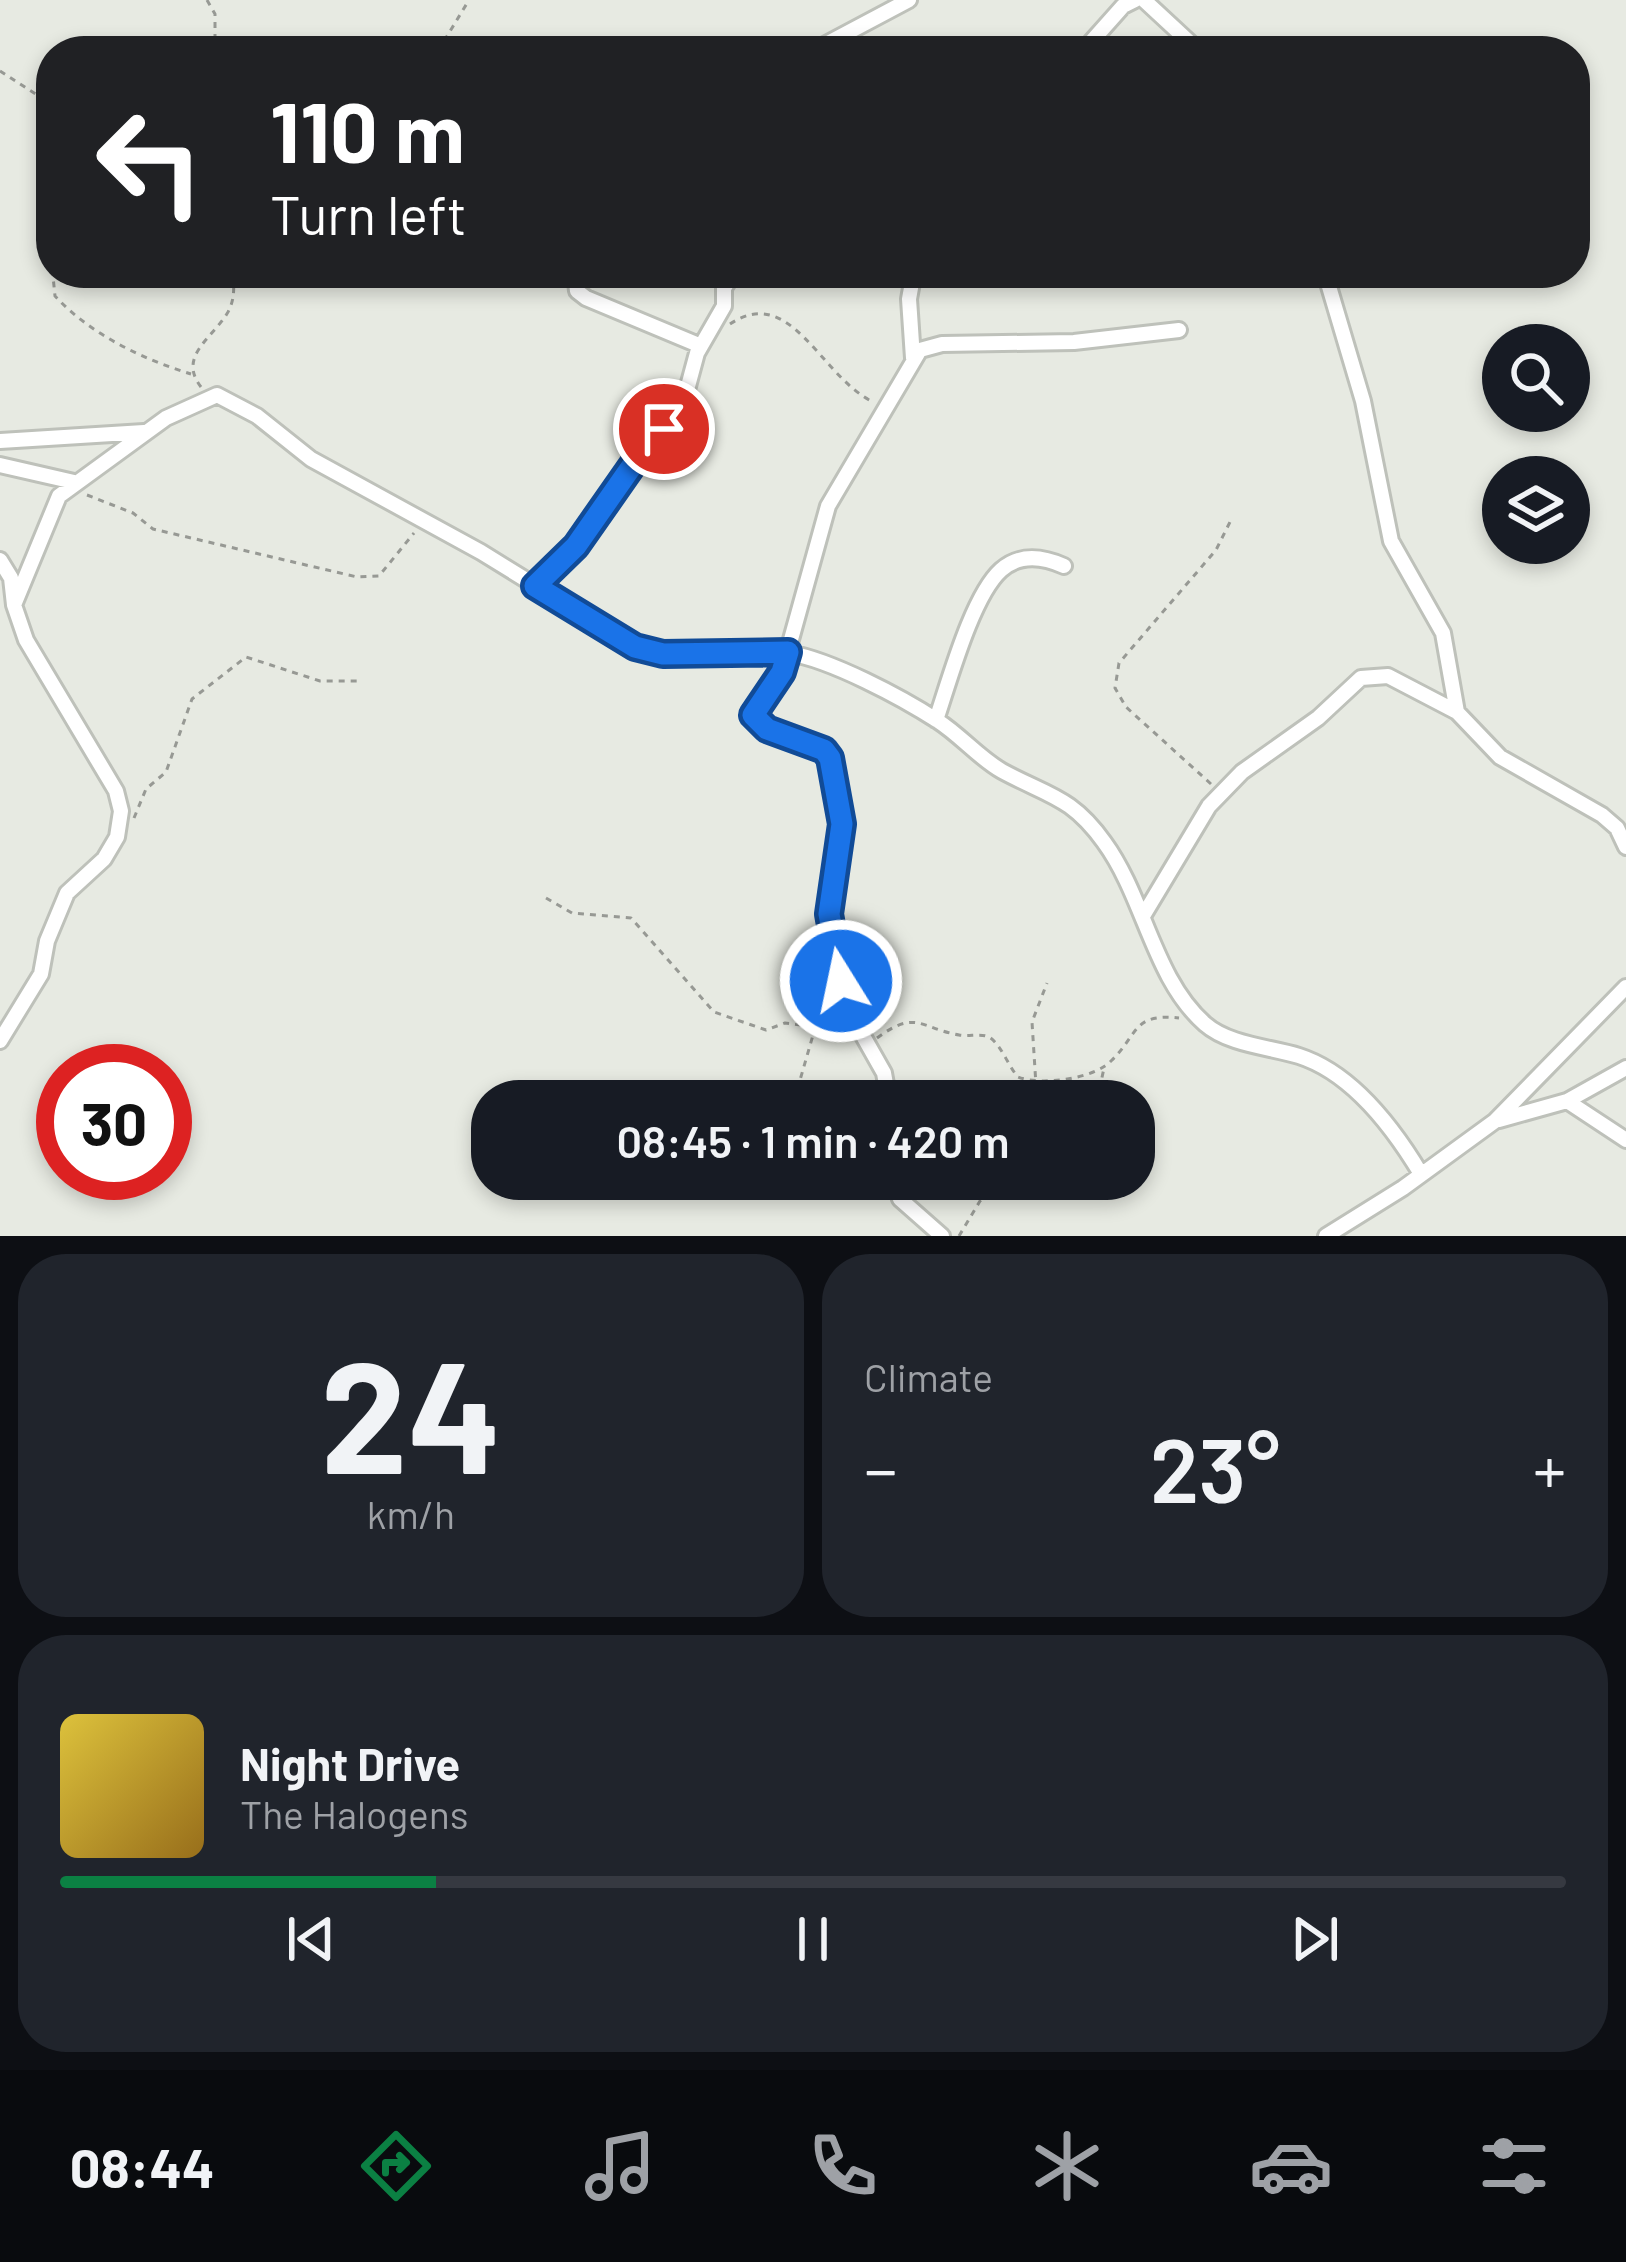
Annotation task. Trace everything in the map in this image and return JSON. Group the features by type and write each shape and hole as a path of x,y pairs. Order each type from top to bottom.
{"street":[{"path":"841,36 909,0"},
{"path":"1097,36 1123,7 1140,0 1182,36"},
{"path":"577,288 612,310 705,340"},
{"path":"535,586 576,546 641,453 673,418 724,306 724,288"},
{"path":"885,1080 845,1004 829,914 842,824 830,758 824,750 759,725 753,715 782,672 828,506 913,358 911,288"},
{"path":"1329,288 1367,421 1390,541 1443,634 1457,712"},
{"path":"913,358 942,344 1074,342 1179,330"},
{"path":"14,604 51,511 72,484 189,404 217,395 256,416 311,459 617,637 649,650 788,652 936,720 999,769 1062,797 1106,845 1170,978 1199,1019 1232,1038 1306,1058 1386,1123 1421,1174"},
{"path":"0,441 144,432"},
{"path":"0,465 72,484"},
{"path":"936,720 978,612 1002,569 1020,560 1045,557 1064,566"},
{"path":"0,560 10,578 26,640 80,738 116,791 121,811 117,837 104,860 67,893 47,941 40,974 0,1041"},
{"path":"1143,916 1222,793 1361,678 1388,676 1457,712 1500,757 1602,814 1617,828 1626,847"},
{"path":"1326,1236 1495,1121 1626,987"},
{"path":"1495,1121 1567,1101 1626,1068"},
{"path":"1567,1101 1626,1140"},
{"path":"901,1200 942,1236"}],"path":[{"path":"207,0 215,14 215,36"},
{"path":"447,36 470,0"},
{"path":"0,71 36,94"},
{"path":"54,288 55,296 107,337 191,374 211,397"},
{"path":"191,374 198,349 228,311 234,288"},
{"path":"569,288 577,291"},
{"path":"705,340 748,313 770,311 784,319 844,382 885,408"},
{"path":"72,484 133,513 152,529 357,578 379,576 422,523"},
{"path":"1222,793 1126,707 1115,688 1119,663 1216,550 1232,518"},
{"path":"117,837 135,817 146,789 166,772 191,699 247,657 320,682 360,681"},
{"path":"546,898 572,913 631,918 714,1012 766,1030 785,1023 816,1026 853,1021"},
{"path":"1034,1080 1032,1022 1047,983"},
{"path":"800,1080 827,985"},
{"path":"1101,1080 1104,1067 1140,1024 1152,1017 1199,1019"},
{"path":"868,1045 894,1026 917,1021 959,1035 984,1035 994,1041 1018,1077 1028,1080"},
{"path":"1063,1080 1104,1067"},
{"path":"959,1236 981,1200"}],"route":[{"path":"664,429 641,453 576,546 535,586 635,647 663,654 788,652 782,672 754,706 753,715 759,725 824,750 830,758 842,824 829,914 841,981"}]}
